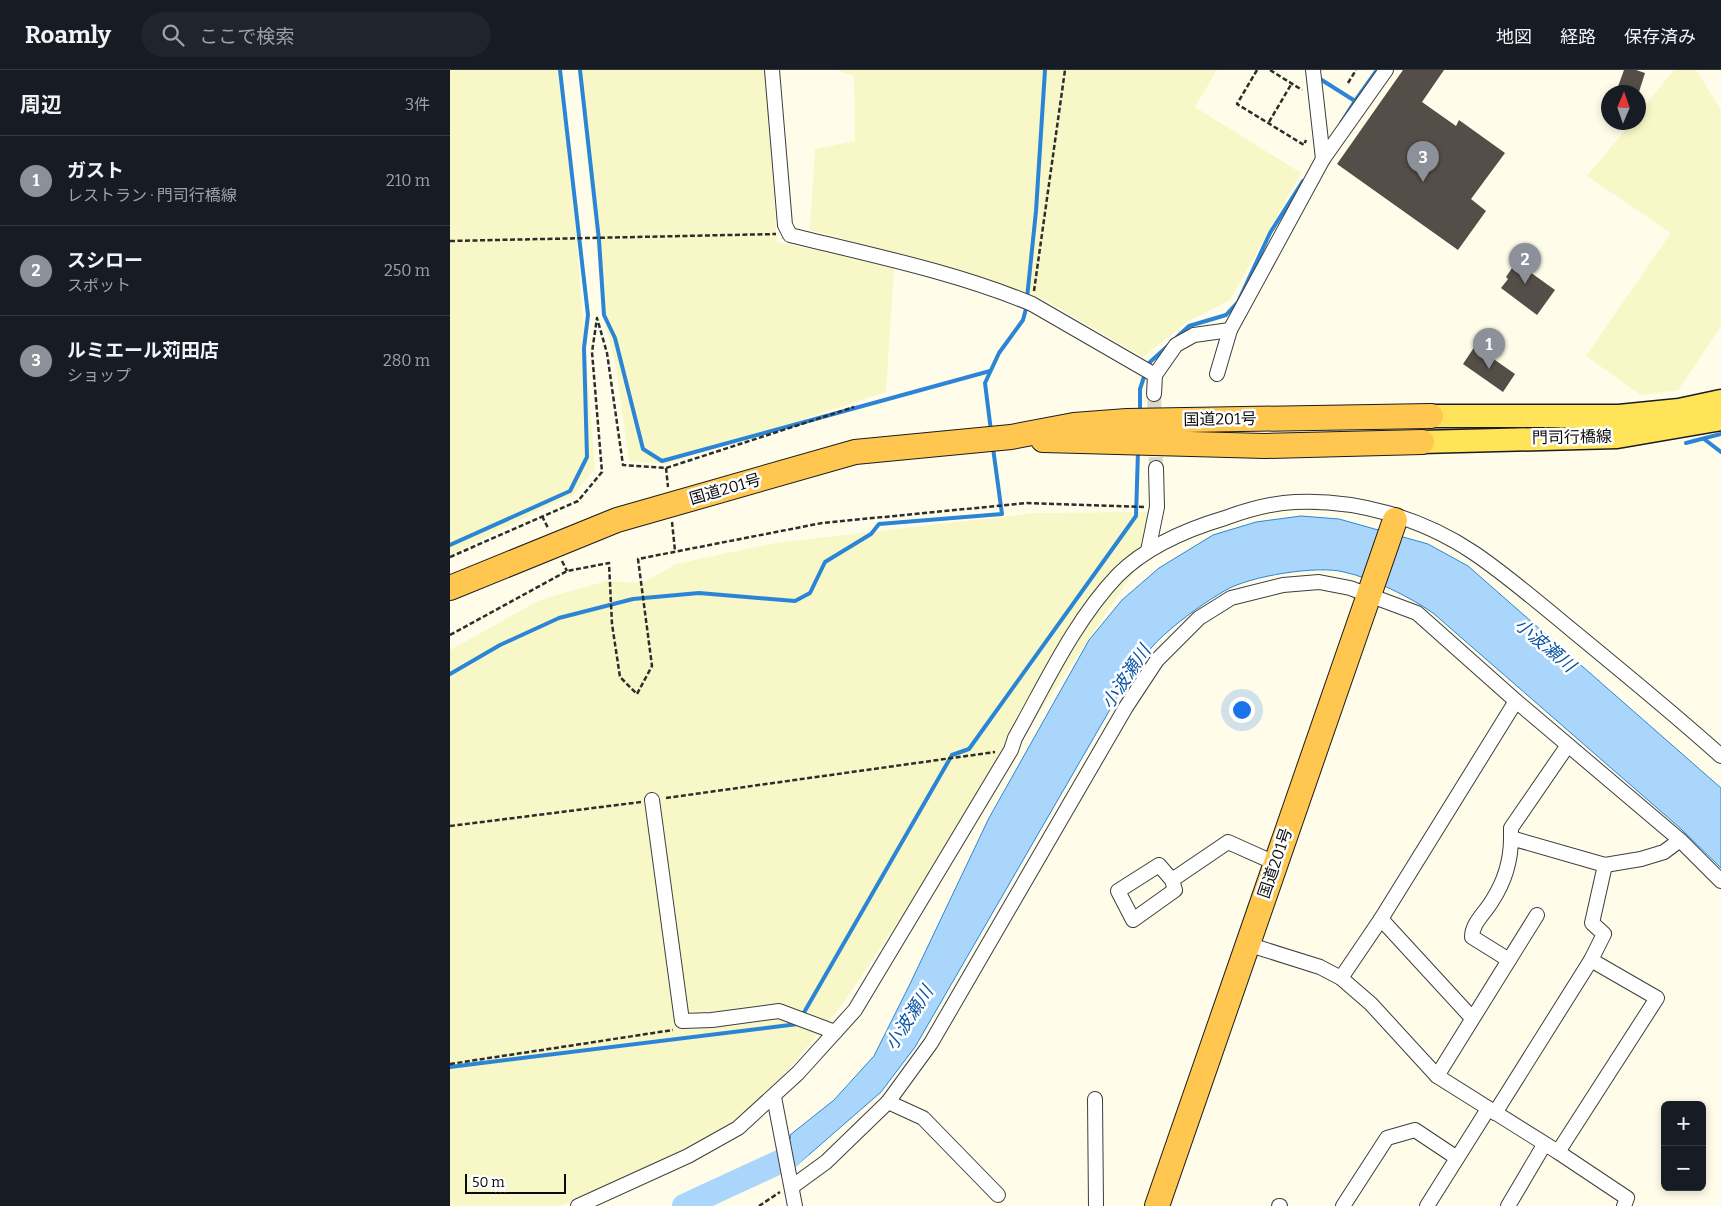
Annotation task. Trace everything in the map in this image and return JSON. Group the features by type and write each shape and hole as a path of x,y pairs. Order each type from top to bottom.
{"highway":[{"name":"国道201号","path":"450,588 617,520 855,452 1011,438 1074,425 1127,421 1431,416"},
{"name":"国道201号","path":"1011,438 1070,442 1265,446 1422,442"},
{"name":"国道201号","path":"1157,1206 1368,592 1395,520"}],"main road":[{"name":"門司行橋線","path":"1431,416 1619,416 1679,410 1721,400"},
{"name":"門司行橋線","path":"1422,442 1617,437 1721,419"}],"street":[{"path":"772,70 785,225 790,235 918,267 1011,295 1032,304 1155,375"},
{"path":"1313,70 1324,159"},
{"path":"1217,374 1230,330 1324,159 1386,70"},
{"path":"1154,394 1155,375 1176,345 1194,335 1230,330"},
{"path":"1148,551 1157,507 1156,468"},
{"path":"578,1206 688,1156 738,1128 774,1097 855,1010 1011,750 1015,738 1085,616 1119,574 1148,551 1204,524 1251,509 1292,502 1332,502 1396,515 1435,532 1472,552 1508,578 1673,713 1721,756"},
{"path":"792,1181 826,1162 888,1102 931,1043 1126,707 1157,660 1199,618 1231,598 1283,585 1319,582 1368,592 1417,612 1516,701 1680,840 1721,880"},
{"path":"1341,978 1381,919 1516,701"},
{"path":"1509,960 1472,937 1472,929 1493,900 1504,880 1511,856 1511,828 1568,745"},
{"path":"652,800 682,1021 712,1020 779,1011 834,1032"},
{"path":"1511,838 1605,865 1641,859 1664,852 1680,840"},
{"path":"1172,880 1228,842 1275,863"},
{"path":"1427,1206 1457,1158 1492,1111 1591,960 1604,934 1592,924 1605,865"},
{"path":"1437,1076 1537,915"},
{"path":"1381,919 1472,1018"},
{"path":"1248,944 1320,967 1341,978 1371,1004 1437,1076 1627,1198 1624,1206"},
{"path":"1558,1152 1657,998 1591,960"},
{"path":"774,1097 792,1181 795,1206"},
{"path":"1095,1099 1096,1206"},
{"path":"888,1102 923,1118 998,1195"},
{"path":"1343,1206 1387,1138 1415,1130 1457,1158"},
{"path":"1508,1206 1544,1145"}],"path":[{"path":"1032,304 1065,70"},
{"path":"1257,70 1237,104 1304,145 1319,120"},
{"path":"1270,70 1316,99"},
{"path":"1348,83 1356,70"},
{"path":"1269,122 1292,83"},
{"path":"450,241 790,235"},
{"path":"450,557 578,501 602,472 592,352 597,318 607,353 623,465 666,468 854,407"},
{"path":"450,635 567,571 609,562 612,624 620,676 638,694 652,666 638,559 822,523 1027,503 1157,507"},
{"path":"450,826 1011,750"},
{"path":"450,1064 677,1030 682,1021"},
{"path":"759,1206 792,1181"}],"green space":[{"path":"450,70 559,70 577,242 595,469 572,496 450,555"},
{"path":"578,70 766,70 777,242 894,267 886,392 666,464 629,461 616,367 604,319"},
{"path":"837,70 1217,70 1195,107 1301,173 1230,300 1187,322 1143,357 1043,299 959,270 810,230 815,149 855,141 854,76"},
{"path":"1674,70 1696,70 1721,110 1721,326 1678,390 1641,395 1586,356 1671,233 1587,176 1625,130 1646,130 1646,104"},
{"path":"1151,512 1148,551 842,1005 733,1135 610,1191 559,1206 450,1206 450,650 540,600 606,581 642,583 676,564 775,543 1035,513"}],"water":[{"path":"1301,516 1339,519 1428,544 1468,566 1721,788 1721,868 1680,828 1424,607 1378,583 1332,570 1284,573 1251,580 1226,590 1187,616 1161,638 1134,668 915,1047 881,1092 796,1166 790,1135 834,1100 874,1056 989,818 1089,640 1122,600 1159,568 1213,535 1256,522"}],"building":[{"path":"1403,70 1444,70 1422,102 1456,126 1459,120 1505,153 1471,199 1486,211 1458,250 1337,164"},
{"path":"1624,70 1636,70 1645,73 1641,85 1619,85"},
{"path":"1516,262 1555,290 1537,315 1501,288 1508,279 1506,277"},
{"path":"1475,346 1515,374 1503,392 1463,364"}],"waterway":[{"path":"450,545 570,491 587,457 584,348 588,315 560,70"},
{"path":"580,70 599,240 604,315 615,338 643,449 662,461 990,371"},
{"path":"1027,298 1036,211 1045,70"},
{"path":"1317,77 1355,101 1377,70"},
{"path":"1341,123 1355,101"},
{"path":"1177,337 1189,326 1226,315 1238,302 1270,233 1303,181"},
{"path":"991,431 985,383 999,353 1023,320 1027,305"},
{"path":"1148,368 1150,362 1170,344"},
{"path":"1140,414 1140,389 1145,374"},
{"path":"1686,443 1721,434"},
{"path":"1704,439 1721,452"},
{"path":"450,674 500,645 559,618 633,599 699,593 795,601 810,593 825,562 871,534 879,524 1002,514 993,448"},
{"path":"802,1016 952,755 969,749 1136,516 1138,451"},
{"path":"450,1067 798,1024"},
{"name":"小波瀬川","path":"684,1206 788,1158 805,1141"}],"tunnel":[{"path":"1154,394 1156,468"}],"place":[{"name":"ルミエール苅田店","path":"1423,182"},
{"name":"スシロー","path":"1525,284"},
{"name":"ガスト","path":"1489,369"}]}
